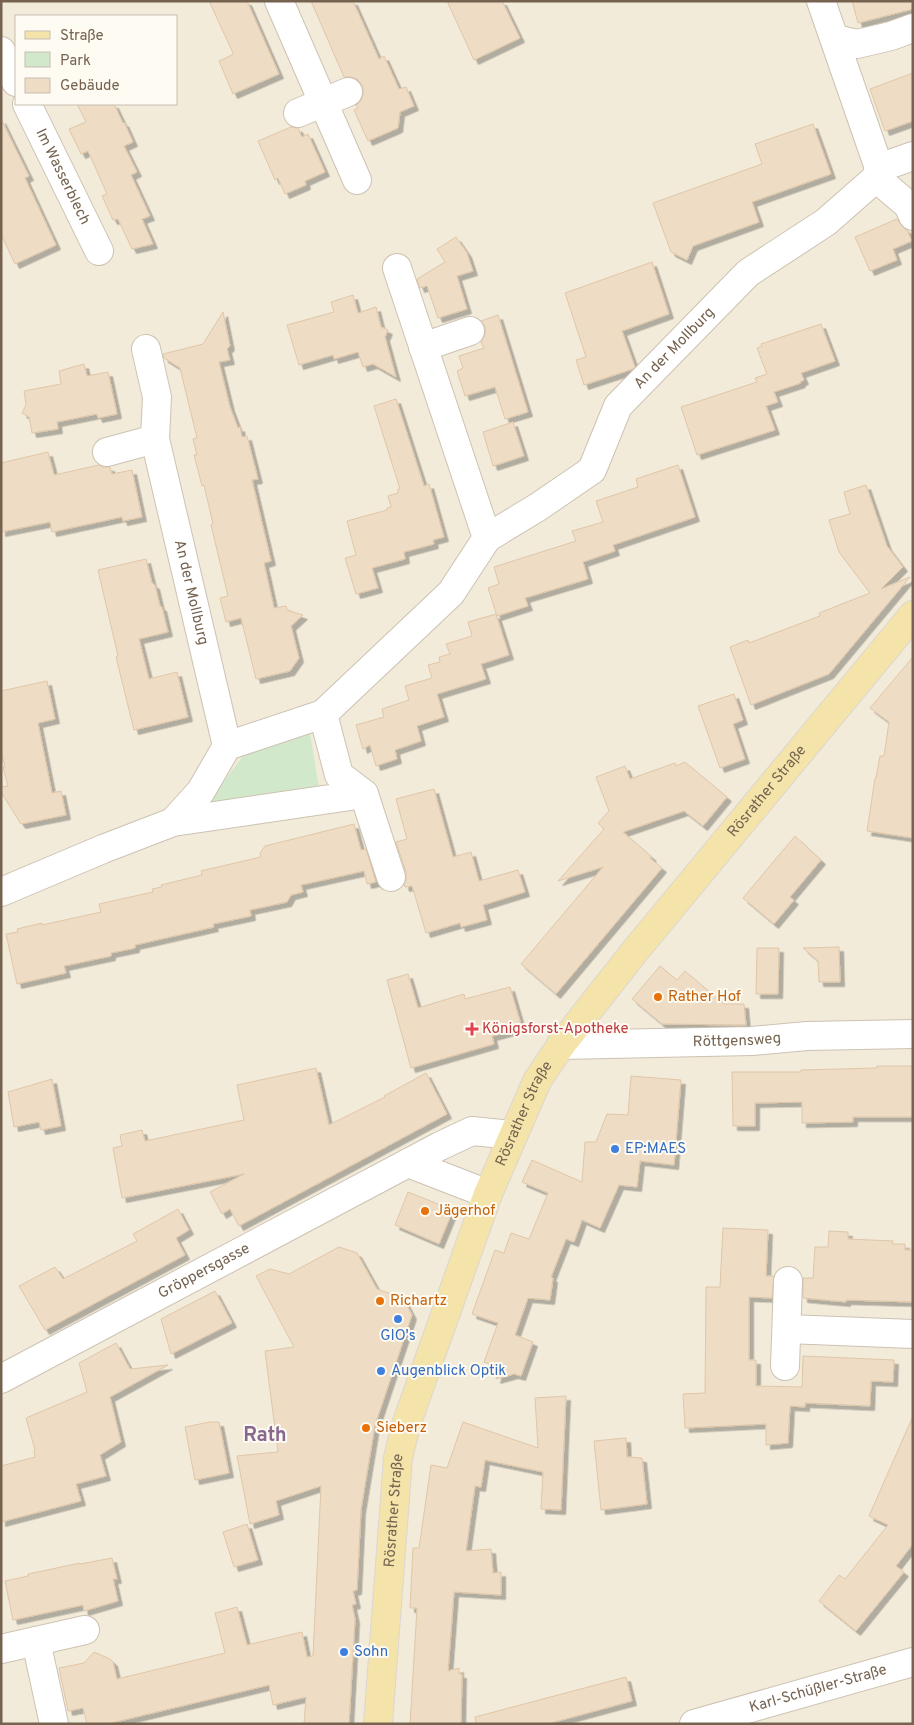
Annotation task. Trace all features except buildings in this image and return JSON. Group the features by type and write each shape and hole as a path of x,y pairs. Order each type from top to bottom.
{"main road":[{"name":"Rösrather Straße","path":"378,1724 398,1458 406,1425 488,1194 537,1081 561,1044 635,951 913,615"}],"street":[{"path":"279,1 311,107 357,180"},
{"path":"821,1 878,173 908,205 913,216"},
{"path":"835,39 857,44 891,36 913,28"},
{"path":"1,51 15,80"},
{"path":"311,107 348,92"},
{"name":"Im Wasserblech","path":"27,105 98,251"},
{"name":"An der Mollburg","path":"146,349 157,397 155,440 227,746 323,714 451,592 487,538 538,508 592,470 618,406 748,272 826,222 878,173 913,156"},
{"path":"397,268 487,538"},
{"path":"423,347 470,331"},
{"path":"107,452 155,440"},
{"path":"323,714 339,775 364,794 391,877"},
{"path":"173,822 201,791 227,746"},
{"path":"1,892 173,822 364,794"},
{"name":"Röttgensweg","path":"561,1044 752,1041 807,1036 913,1034"},
{"name":"Gröppersgasse","path":"1,1379 408,1163 472,1131 513,1135"},
{"path":"408,1163 488,1194"},
{"path":"785,1366 788,1281"},
{"path":"787,1329 913,1334"},
{"path":"1,1649 85,1630"},
{"path":"36,1641 54,1724"},
{"name":"Karl-Schüßler-Straße","path":"694,1724 913,1662"}],"shaded area":[{"path":"1,1 913,1 913,1724 1,1724"}],"green space":[{"path":"310,733 319,788 206,804 247,751"}],"place":[{"name":"Rather Hof","path":"658,997"},
{"name":"Königsforst-Apotheke","path":"472,1029"},
{"name":"EP:MAES","path":"615,1149"},
{"name":"Jägerhof","path":"425,1211"},
{"name":"Richartz","path":"380,1301"},
{"name":"GIO's","path":"398,1319"},
{"name":"Augenblick Optik","path":"381,1371"},
{"name":"Sieberz","path":"366,1428"},
{"name":"Sohn","path":"344,1652"}],"district":[{"name":"Rath","path":"265,1436"}]}
